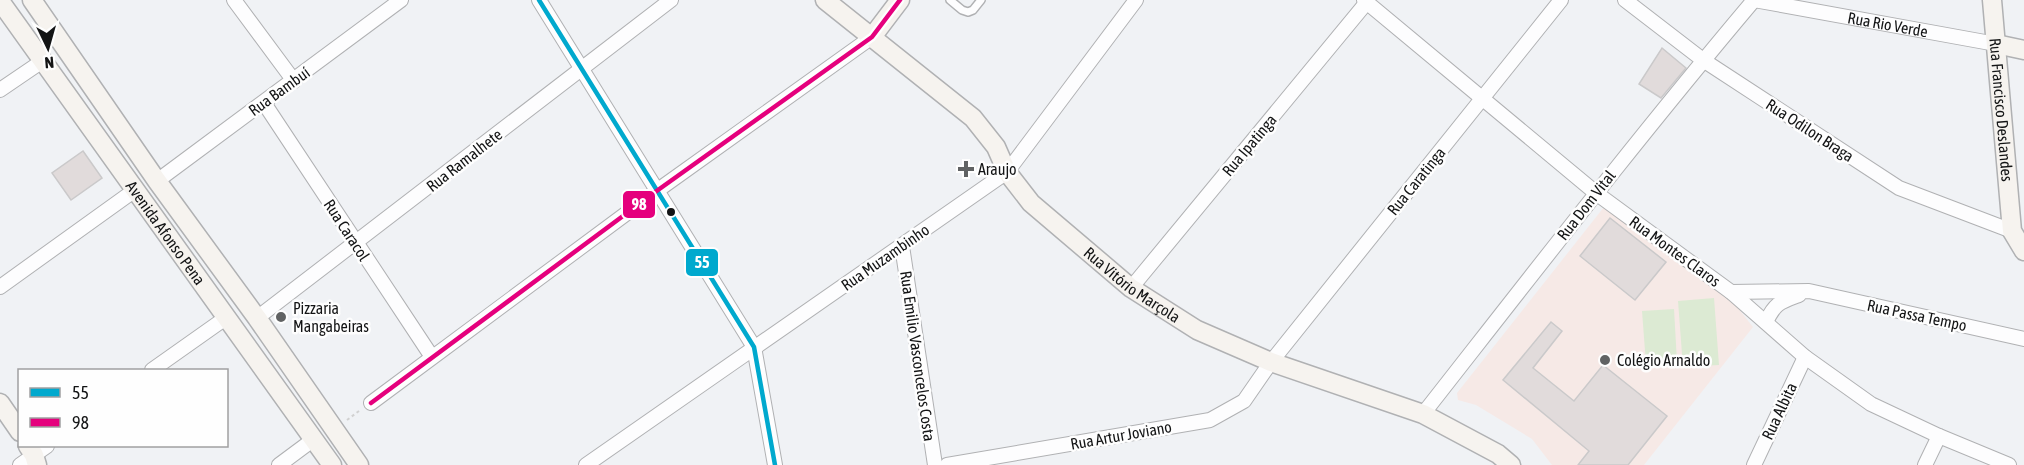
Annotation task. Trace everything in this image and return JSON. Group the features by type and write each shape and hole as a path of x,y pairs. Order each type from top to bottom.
{"street":[{"path":"234,0 294,81"},
{"name":"Rua Bambuí","path":"157,181 401,0"},
{"path":"539,0 754,347 775,465"},
{"name":"Rua Ramalhete","path":"257,318 671,0"},
{"name":"Rua Vitório Marçola","path":"825,0 973,118 996,147 1007,172 1031,203 1131,288 1197,330 1271,362 1423,414 1498,454 1511,465"},
{"path":"371,403 658,190 872,38 900,0"},
{"name":"Rua Muzambinho","path":"586,465 1007,172 1136,0"},
{"name":"Rua Caratinga","path":"1271,362 1561,0"},
{"name":"Rua Odilon Braga","path":"1625,0 1702,60 1899,188 2012,231"},
{"name":"Rua Dom Vital","path":"1423,414 1702,60 1754,0"},
{"name":"Rua Rio Verde","path":"1754,0 2024,50"},
{"name":"Rua Francisco Deslandes","path":"1992,0 2012,231 2024,250"},
{"name":"Avenida Afonso Pena","path":"0,1 332,465"},
{"name":"Rua Montes Claros","path":"1366,1 1596,193 1731,292 1805,357 1871,404 2009,465"},
{"name":"Rua Ipatinga","path":"1131,288 1366,1"},
{"name":"Avenida Afonso Pena","path":"38,2 157,181 257,318 358,465"},
{"path":"0,90 44,60"},
{"name":"Rua Caracol","path":"264,103 432,357"},
{"path":"0,287 135,190"},
{"name":"Rua Emilio Vasconcelos Costa","path":"902,246 934,465"},
{"path":"1766,322 1772,308 1809,291"},
{"name":"Rua Passa Tempo","path":"1731,292 1809,291 2024,339"},
{"path":"153,369 227,317"},
{"name":"Rua Albita","path":"1754,465 1805,357"},
{"name":"Rua Artur Joviano","path":"947,465 1210,420 1244,401 1271,362"},
{"path":"0,403 18,429"},
{"path":"1925,465 1939,436"},
{"path":"279,465 314,439"}],"lane":[{"path":"950,0 968,12 973,10 981,0"}],"shaded area":[{"name":"Colégio Arnaldo","path":"1604,207 1726,293 1753,327 1644,465 1552,465 1532,439 1476,405 1458,400 1457,393"}],"green space":[{"path":"1714,298 1719,365 1683,367 1678,301"},
{"path":"1674,309 1677,362 1646,364 1642,311"}],"building":[{"path":"1662,48 1686,68 1661,98 1639,84"},
{"path":"83,151 102,178 71,200 52,173"},
{"path":"1610,218 1666,262 1635,300 1580,256"},
{"path":"1551,322 1562,331 1533,368 1574,401 1603,365 1667,416 1628,465 1578,465 1589,451 1503,380"}],"transit line":[{"name":"55","path":"539,0 754,347 775,465"},
{"name":"98","path":"371,403 658,190 872,37 900,0"}],"place":[{"name":"Araujo","path":"966,169"},
{"name":"Pizzaria Mangabeiras","path":"281,317"},
{"name":"Colégio Arnaldo","path":"1605,360"}]}
